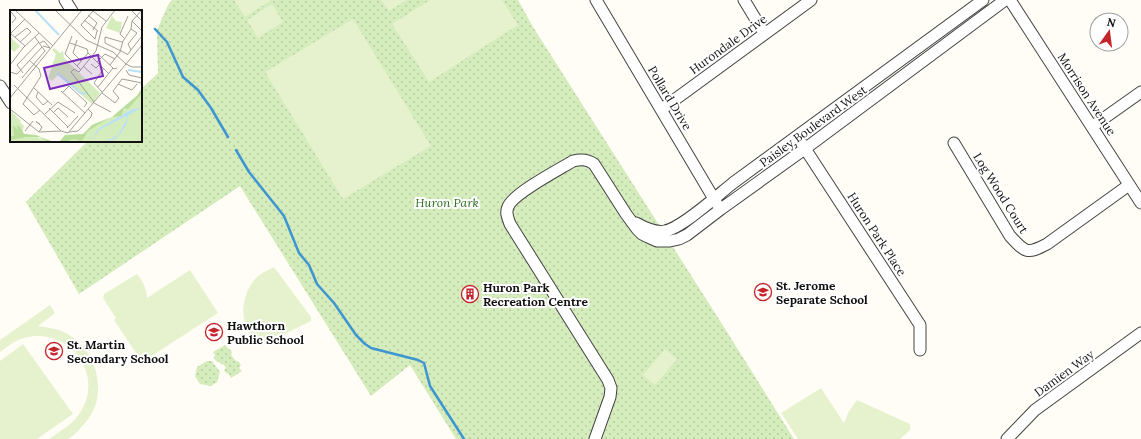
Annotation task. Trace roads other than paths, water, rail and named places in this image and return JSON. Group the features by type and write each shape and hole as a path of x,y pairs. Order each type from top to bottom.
{"street":[{"path":"64,0 71,10"},
{"name":"Pollard Drive","path":"596,0 721,209"},
{"path":"744,0 764,33"},
{"name":"Hurondale Drive","path":"662,109 811,0"},
{"name":"Paisley Boulevard West","path":"632,221 651,230 670,230 675,228 797,136 983,0"},
{"name":"Paisley Boulevard West","path":"595,439 610,397 611,392 609,384 510,224 506,213 509,204 516,196 573,161 580,159 589,161 594,164 637,229 648,237 657,241 670,242 679,239 686,236 1005,0"},
{"name":"Morrison Avenue","path":"1010,0 1141,203"},
{"path":"0,86 10,101"},
{"path":"1092,126 1141,92"},
{"name":"Huron Park Place","path":"797,136 920,325 920,350"},
{"name":"Log Wood Court","path":"954,143 1010,236 1022,249 1034,251 1047,244 1129,184"},
{"name":"Damien Way","path":"1007,439 1035,410 1141,333"}],"waterway":[{"path":"155,29 167,42 183,77 198,90 211,108 228,137"},
{"path":"236,150 249,172 284,216 299,253 309,265 317,284 334,303 356,335 371,348 418,360 424,363 430,386 464,439"}],"place":[{"name":"St. Jerome Separate School","path":"763,292"},
{"name":"Huron Park Recreation Centre","path":"470,294"},
{"name":"Hawthorn Public School","path":"214,332"},
{"name":"St. Martin Secondary School","path":"54,351"}],"park label":[{"name":"Huron Park","path":"447,202"}]}
